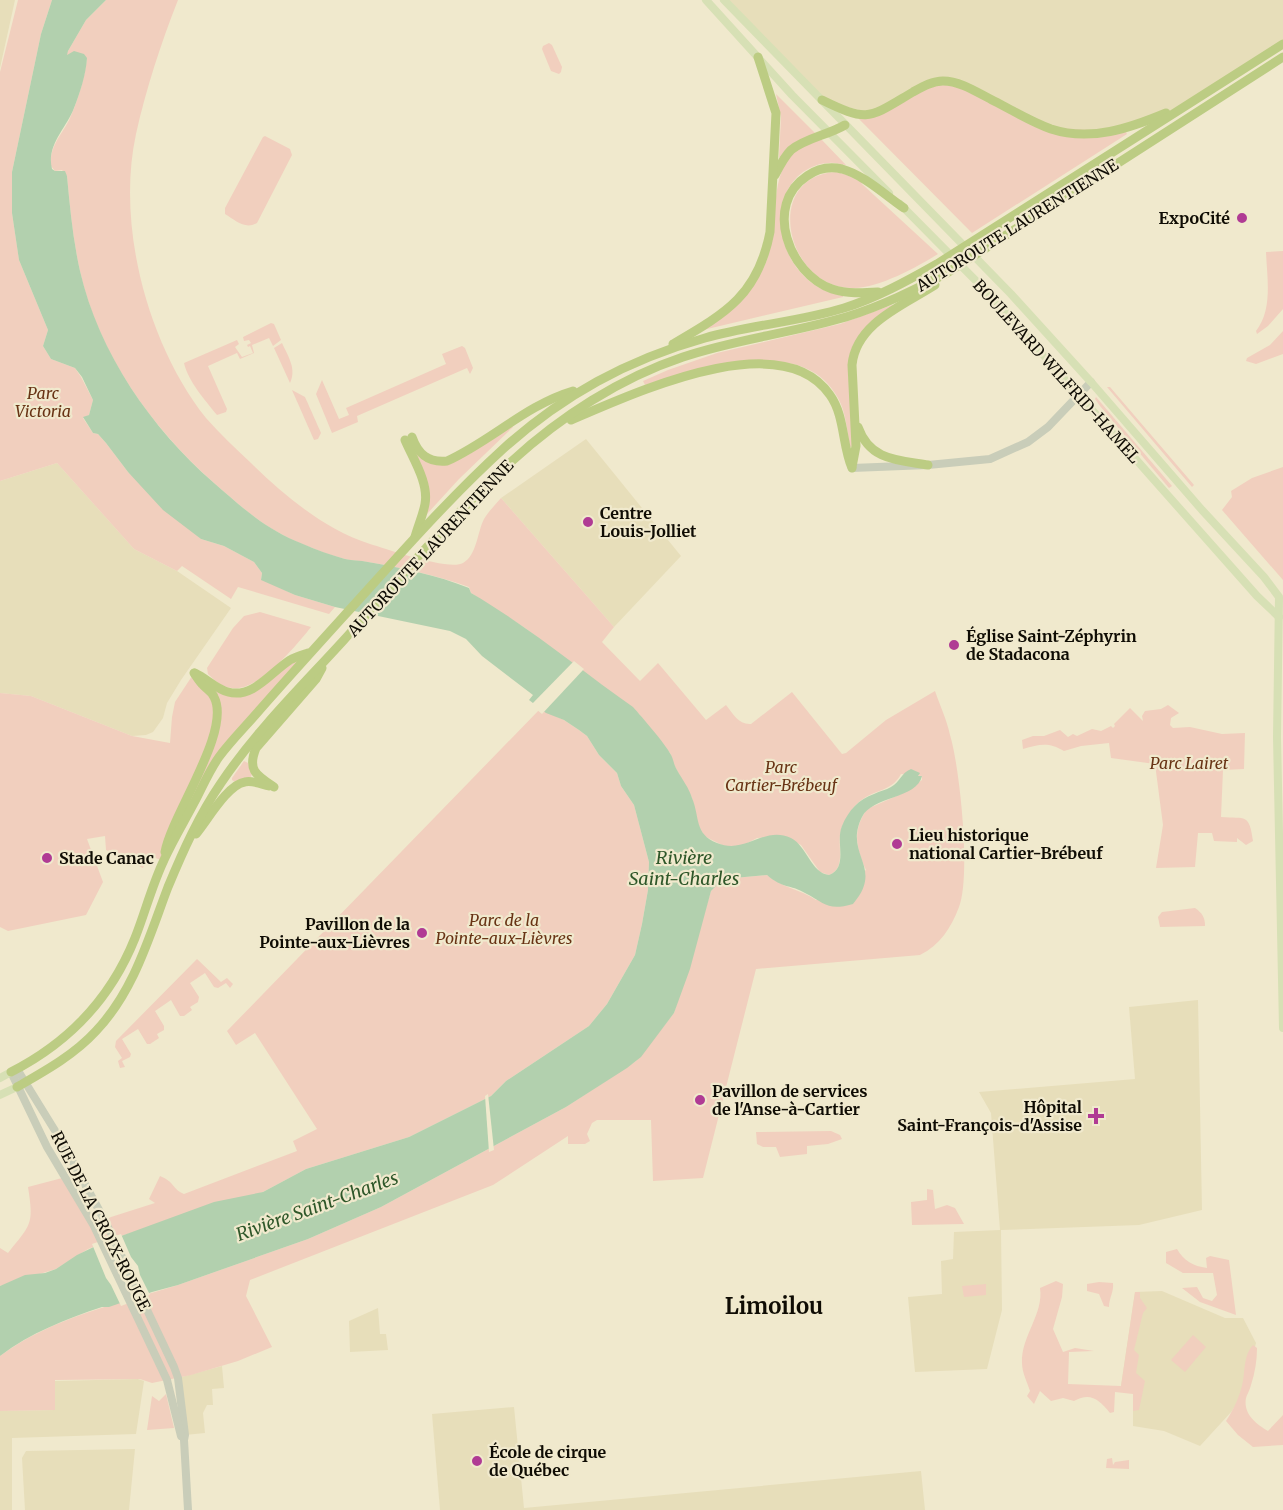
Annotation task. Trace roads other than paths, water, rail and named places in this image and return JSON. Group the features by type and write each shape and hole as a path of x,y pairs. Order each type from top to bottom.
{"highway":[{"name":"AUTOROUTE LAURENTIENNE","path":"14,1071 67,1036 84,1021 108,991 123,967 164,861 218,758 413,541 465,486 534,423 581,389 658,352 731,331 842,309 883,292 937,264 1283,45"},
{"path":"658,352 723,314 746,291 761,266 770,232 776,113 759,57"},
{"name":"AUTOROUTE LAURENTIENNE","path":"22,1085 48,1070 85,1042 110,1015 137,969 183,853 199,820 231,767 286,701 330,656 428,546 511,462 554,426 627,382 680,358 725,344 843,318 890,302 947,273 1283,57"},
{"path":"822,100 848,113 864,116 882,111 924,86 943,81 963,85 1052,129 1076,134 1101,134 1133,127 1191,103"},
{"path":"774,177 790,151 845,125"},
{"path":"883,292 843,292 812,279 796,261 791,250 785,227 786,201 791,190 800,180 820,169 832,168 858,176 903,208"},
{"path":"852,468 856,446 852,364 858,343 864,333 876,322 941,281 947,273"},
{"path":"554,426 670,380 742,365 781,365 810,376 831,395 838,410 846,453 852,468"},
{"path":"413,541 424,510 426,494 409,438 426,458 440,462 447,461 538,405 556,396 581,389"},
{"path":"854,416 863,439 872,450 892,459 928,465"},
{"path":"164,861 168,837 201,770 217,718 218,708 215,698 194,673 229,692 239,693 258,686 291,659 310,653"},
{"path":"183,853 229,791 237,785 245,782 274,787 255,773 252,758 256,748 316,679 330,656"}],"main road":[{"name":"BOULEVARD WILFRID-HAMEL","path":"706,0 792,94 992,297 1257,596 1279,617"},
{"name":"BOULEVARD WILFRID-HAMEL","path":"724,0 1011,294 1091,382 1202,510 1264,577 1279,597 1279,617"},
{"path":"852,468 928,465 990,459 1020,447 1048,426 1091,382"},
{"path":"1279,617 1277,737 1283,1028"},
{"name":"RUE DE LA CROIX-ROUGE","path":"14,1071 62,1142 105,1221 147,1309 178,1377 184,1440"},
{"name":"AUTOROUTE LAURENTIENNE","path":"0,1078 14,1071"},
{"name":"RUE DE LA CROIX-ROUGE","path":"22,1085 47,1146 94,1226 167,1380 184,1440"},
{"name":"AUTOROUTE LAURENTIENNE","path":"0,1095 22,1085"},
{"path":"184,1440 188,1510"}],"water":[{"name":"Rivière Saint-Charles","path":"52,0 106,0 86,20 68,51 67,55 74,51 84,54 87,58 76,102 71,116 54,145 51,160 52,169 65,171 67,176 75,248 89,301 100,331 130,387 169,438 214,483 255,518 277,532 318,550 345,559 419,572 469,588 471,593 533,634 637,711 670,753 691,794 701,830 717,843 727,846 737,845 763,837 781,835 796,842 818,870 829,875 838,866 840,832 844,821 855,806 869,796 891,787 911,769 920,773 918,776 922,776 912,789 875,805 862,817 857,830 857,841 865,870 865,880 862,891 853,904 838,907 828,905 767,875 723,879 711,891 690,969 674,1013 641,1057 566,1107 381,1207 308,1239 178,1285 75,1316 49,1327 0,1356 0,1286 25,1275 45,1273 56,1269 77,1255 102,1243 214,1202 263,1192 306,1169 409,1137 491,1096 506,1081 589,1026 607,1004 635,955 648,890 649,862 634,805 621,786 617,773 599,755 587,736 564,720 546,713 529,700 533,695 482,656 466,639 450,631 335,607 295,595 261,580 262,573 254,562 224,546 201,539 163,510 128,472 98,434 93,433 83,417 89,415 93,400 82,377 75,368 51,359 43,346 48,330 19,260 12,213 12,172 41,34"}],"place":[{"name":"ExpoCité","path":"1242,218"},
{"name":"Centre Louis-Jolliet","path":"588,522"},
{"name":"Église Saint-Zéphyrin de Stadacona","path":"954,645"},
{"name":"Lieu historique national Cartier-Brébeuf","path":"897,844"},
{"name":"Stade Canac","path":"47,858"},
{"name":"Pavillon de la Pointe-aux-Lièvres","path":"422,933"},
{"name":"Pavillon de services de l'Anse-à-Cartier","path":"700,1100"},
{"name":"Hôpital Saint-François-d'Assise","path":"1096,1116"},
{"name":"École de cirque de Québec","path":"477,1461"}],"district":[{"name":"Limoilou","path":"774,1306"}],"park label":[{"name":"Parc Victoria","path":"43,402"},
{"name":"Parc Lairet","path":"1189,763"},
{"name":"Parc Cartier-Brébeuf","path":"781,776"},
{"name":"Parc de la Pointe-aux-Lièvres","path":"504,929"}]}
